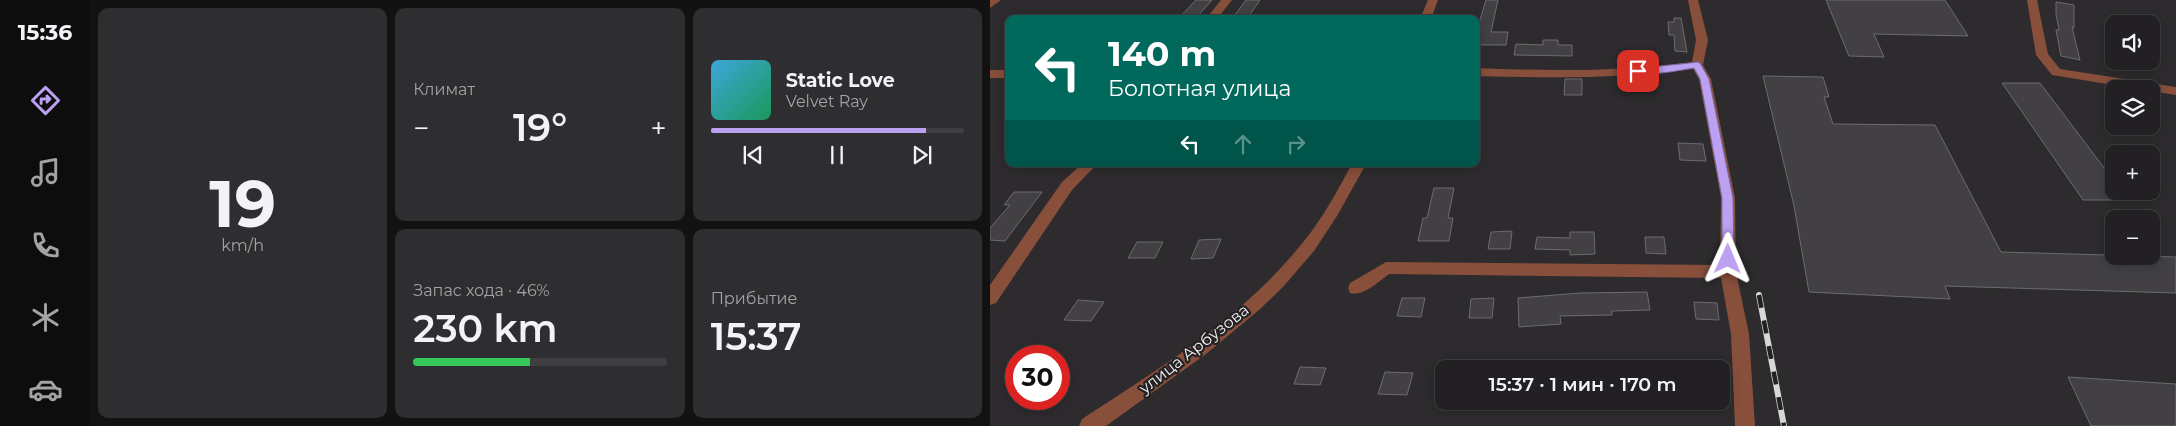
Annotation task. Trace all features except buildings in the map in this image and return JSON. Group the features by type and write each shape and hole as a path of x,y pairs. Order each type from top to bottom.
{"street":[{"path":"990,5 996,0"},
{"path":"1214,15 1227,0"},
{"path":"1427,15 1433,0"},
{"path":"1693,0 1702,40 1697,65 1704,79 1728,198 1728,272 1740,334 1745,426"},
{"path":"2032,0 2042,55 2056,72 2176,91"},
{"path":"1480,72 1667,70 1697,65"},
{"path":"990,74 1005,74"},
{"path":"990,298 1067,186 1087,167"},
{"name":"улица Арбузова","path":"1089,426 1167,373 1239,318 1301,257 1339,201 1357,167"},
{"path":"1356,288 1386,268 1728,272"}],"railway":[{"path":"1759,295 1784,426"}],"route":[{"path":"1638,71 1667,70 1697,65 1704,79 1728,198 1728,259"}]}
